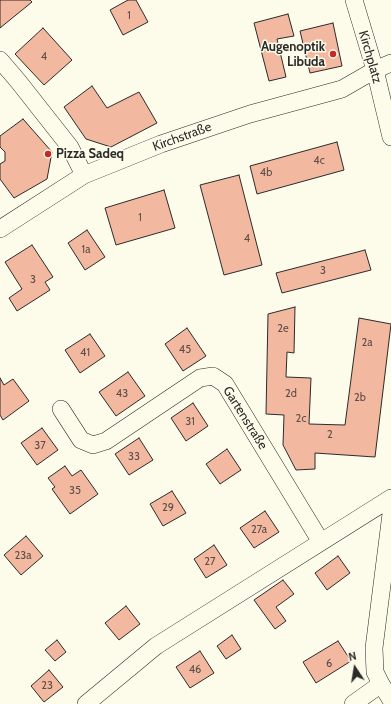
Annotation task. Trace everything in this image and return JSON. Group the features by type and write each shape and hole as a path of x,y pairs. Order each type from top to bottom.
{"street":[{"name":"Kirchplatz","path":"354,0 375,70 391,137"},
{"path":"0,60 70,147 84,175"},
{"name":"Kirchstraße","path":"0,229 84,175 161,144 250,114 342,89 375,70 391,63"},
{"name":"Gartenstraße","path":"61,409 81,440 93,445 106,441 200,378 213,376 225,384 321,542"},
{"path":"86,704 156,646 391,498"},
{"path":"391,514 374,648 375,672 391,700"},
{"path":"353,704 381,684"}],"building":[{"path":"0,0 30,0 32,2 0,28"},
{"path":"128,0 136,0 148,22 123,35 110,10"},
{"path":"288,14 294,36 277,39 286,77 269,81 254,23"},
{"path":"333,23 342,66 310,73 300,31"},
{"path":"43,28 72,60 44,85 15,54"},
{"path":"92,86 107,108 139,92 157,123 111,147 86,139 64,107"},
{"path":"23,119 52,152 47,179 14,198 0,179 0,164 5,161 5,152 0,147 0,136"},
{"path":"337,142 344,170 257,194 250,166"},
{"path":"239,175 262,265 224,275 200,185"},
{"path":"164,190 175,228 116,245 105,208"},
{"path":"87,230 105,257 85,270 68,243"},
{"path":"32,245 53,277 45,282 50,290 17,311 9,298 22,289 5,262"},
{"path":"365,250 371,270 282,293 276,273"},
{"path":"295,307 294,353 287,352 286,377 311,378 309,424 345,425 359,318 391,324 375,457 315,453 315,469 296,470 283,445 284,415 266,414 268,314"},
{"path":"187,328 206,356 183,371 165,344"},
{"path":"90,334 105,356 80,373 65,350"},
{"path":"128,372 145,396 116,416 99,392"},
{"path":"0,378 4,385 13,379 29,401 3,420 0,415"},
{"path":"193,403 208,426 186,441 171,418"},
{"path":"42,428 58,450 37,465 21,443"},
{"path":"139,438 153,460 129,475 115,454"},
{"path":"227,449 241,470 220,484 206,464"},
{"path":"65,466 72,476 81,470 98,494 70,514 52,489 55,487 48,478"},
{"path":"172,491 186,513 163,526 150,504"},
{"path":"265,511 279,532 254,548 240,528"},
{"path":"26,536 43,556 21,575 4,555"},
{"path":"214,545 227,565 206,578 194,559"},
{"path":"338,556 350,573 327,590 315,573"},
{"path":"283,580 294,594 276,607 286,621 275,629 254,600"},
{"path":"126,606 140,624 119,640 105,623"},
{"path":"232,635 241,649 226,659 217,646"},
{"path":"57,640 66,652 55,661 45,650"},
{"path":"338,641 351,661 316,683 303,662"},
{"path":"200,651 214,673 190,688 176,667"},
{"path":"49,670 63,687 44,702 31,686"}],"place":[{"name":"Augenoptik Libuda","path":"333,54"},
{"name":"Pizza Sadeq","path":"48,154"}]}
